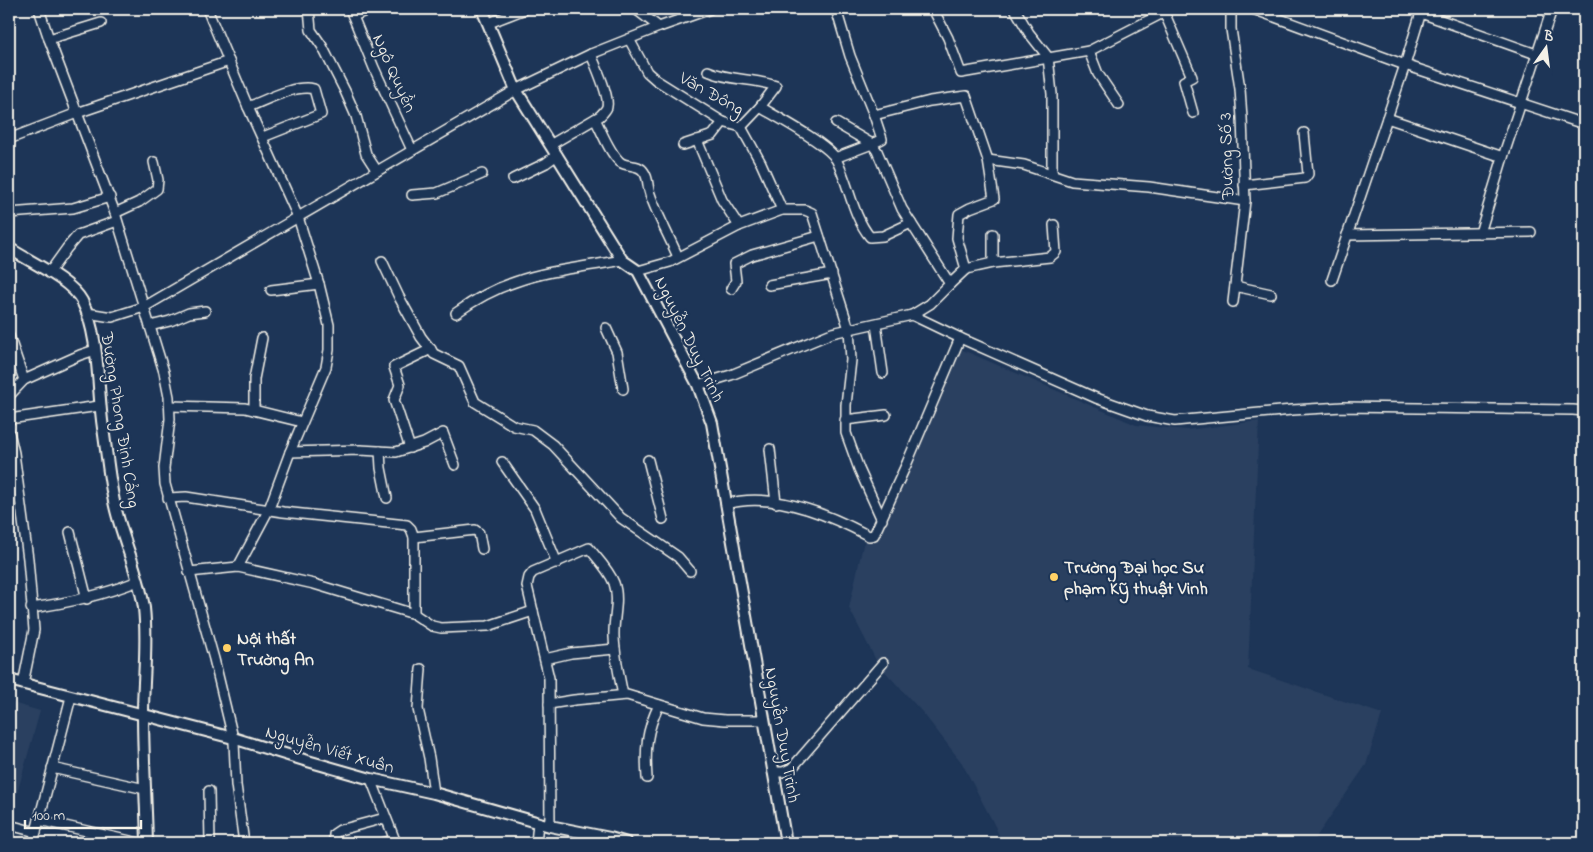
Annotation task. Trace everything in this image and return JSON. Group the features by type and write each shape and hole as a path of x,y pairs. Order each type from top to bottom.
{"street":[{"path":"39,9 110,197 166,379 170,406 169,432 164,468 165,484 214,659 233,738 244,843"},
{"path":"209,9 248,107 298,217 330,325 330,350 326,367 302,422 269,509 238,567"},
{"path":"309,9 311,30 322,46 345,91 356,116 366,154 377,171"},
{"path":"351,12 371,9"},
{"name":"Nguyễn Duy Trinh","path":"482,9 516,90 622,260 638,271 698,384 712,423 786,843"},
{"path":"489,23 525,9"},
{"path":"637,9 659,26"},
{"path":"87,313 112,317 144,307 516,90 591,54 659,26 710,9"},
{"path":"835,158 882,139 850,56 836,9"},
{"path":"933,9 948,38 961,73 1089,51 1166,10 1192,78 1184,82 1193,113"},
{"path":"1015,9 1029,33 1048,57 1052,94 1052,173"},
{"name":"Đường Số 3","path":"1231,9 1231,29 1240,89 1244,185 1233,302"},
{"path":"1253,9 1272,12 1405,65 1584,124"},
{"path":"1480,233 1552,9"},
{"path":"1580,9 1584,10"},
{"path":"1332,280 1405,65 1421,11 1536,54"},
{"name":"Ngô Quyền","path":"351,12 374,68 412,150"},
{"path":"49,39 101,23"},
{"name":"Văn Đông","path":"630,39 647,72 656,80 723,122 741,127 761,163 782,210"},
{"path":"1089,51 1098,74 1119,105"},
{"path":"550,145 596,119 607,109 608,104 591,54"},
{"path":"9,139 77,113 229,61"},
{"path":"708,71 720,76 776,86 741,127"},
{"path":"248,107 284,93 295,90 314,89 321,114 263,137"},
{"path":"874,115 920,103 966,96 988,160 994,199 959,214 956,238 966,269"},
{"path":"760,107 814,140 835,158 859,218 870,237 884,236 911,223"},
{"path":"1387,118 1503,157"},
{"path":"596,119 619,160 625,165 639,167 645,174 650,194 678,257"},
{"path":"683,145 713,135 723,122"},
{"path":"836,122 872,144 881,160 895,197 950,284"},
{"path":"1244,185 1305,178 1308,174 1304,133"},
{"path":"697,140 722,200 739,226"},
{"path":"513,179 546,163 557,155"},
{"path":"988,160 1024,165 1072,181 1149,188 1244,201"},
{"path":"49,273 78,235 116,217 157,189 158,180 154,162"},
{"path":"412,195 437,193 482,174"},
{"path":"9,213 73,208 110,197"},
{"path":"638,271 670,262 739,226 782,210 805,210 812,213 850,329 852,360 845,420 849,444 871,499 882,520"},
{"path":"698,384 731,375 832,333 912,315 930,304 966,269 993,262 1050,257 1056,252 1054,225"},
{"path":"1348,234 1531,232"},
{"path":"993,234 993,262"},
{"path":"731,289 736,281 734,264 752,255 819,236"},
{"name":"Đường Phong Định Cảng","path":"9,248 49,273 73,290 81,299 87,313 96,350 99,406 115,506 138,581 144,608 146,634 143,714 147,843"},
{"path":"456,313 470,303 513,282 622,260"},
{"path":"382,261 421,337 434,354 459,366 474,402 514,426 533,430 553,445 621,518 678,558 690,571"},
{"path":"769,285 832,274"},
{"path":"271,290 319,284"},
{"path":"1235,286 1270,294"},
{"path":"150,326 170,321 189,313 206,311"},
{"path":"912,315 1096,398 1147,416 1175,421 1343,407 1584,411"},
{"path":"876,324 883,373"},
{"path":"606,328 617,352 623,388"},
{"path":"9,336 24,380"},
{"path":"254,410 254,380 262,338"},
{"path":"726,504 748,500 776,503 812,511 869,536 874,535 960,338"},
{"path":"9,396 24,380 80,355 96,350"},
{"path":"410,448 394,400 400,385 394,367 431,350"},
{"path":"9,417 99,406"},
{"path":"170,406 230,407 254,410 302,422"},
{"path":"845,420 886,415"},
{"path":"9,432 14,453 28,559 34,630 24,684"},
{"path":"290,452 396,452 424,443 443,433 455,466"},
{"path":"770,449 776,503"},
{"path":"380,451 381,468 388,498"},
{"path":"648,460 662,518"},
{"path":"502,462 535,509 557,562"},
{"path":"168,498 186,497 283,512 402,524 411,528 414,537 414,614"},
{"path":"414,537 475,530 479,532 482,549"},
{"path":"70,532 87,599"},
{"path":"550,826 549,678 534,611 526,586 528,577 533,572 589,548 613,580 616,600 615,649 623,695"},
{"path":"189,572 238,567 314,584 414,614 432,626 459,629 488,626 534,611"},
{"path":"31,608 87,599 138,581"},
{"path":"545,659 581,652 615,649"},
{"path":"773,772 783,772 792,768 881,666"},
{"path":"421,669 418,709 429,758 434,793"},
{"name":"Nguyễn Viết Xuân","path":"9,680 233,738 371,779 434,793 550,826 626,843"},
{"path":"550,704 623,695 634,696 692,715 714,720 764,720"},
{"path":"33,843 71,697"},
{"path":"647,778 646,754 649,726 659,705"},
{"path":"52,768 145,790"},
{"path":"371,779 395,842 382,843"},
{"path":"209,791 210,843"},
{"path":"334,843 334,834 340,830 385,818"},
{"path":"39,820 139,843"},
{"path":"536,843 538,822"},
{"path":"9,825 36,832"}],"shaded area":[{"name":"Trường Đại học Sư phạm Kỹ thuật Vinh","path":"958,348 1136,425 1187,430 1259,421 1248,669 1382,714 1366,765 1312,843 1002,843 962,763 923,713 878,664 849,608 863,545"},
{"path":"9,702 40,711 9,822"}],"place":[{"name":"Trường Đại học Sư phạm Kỹ thuật Vinh","path":"1054,577"},
{"name":"Nội thất Trường An","path":"227,648"}]}
